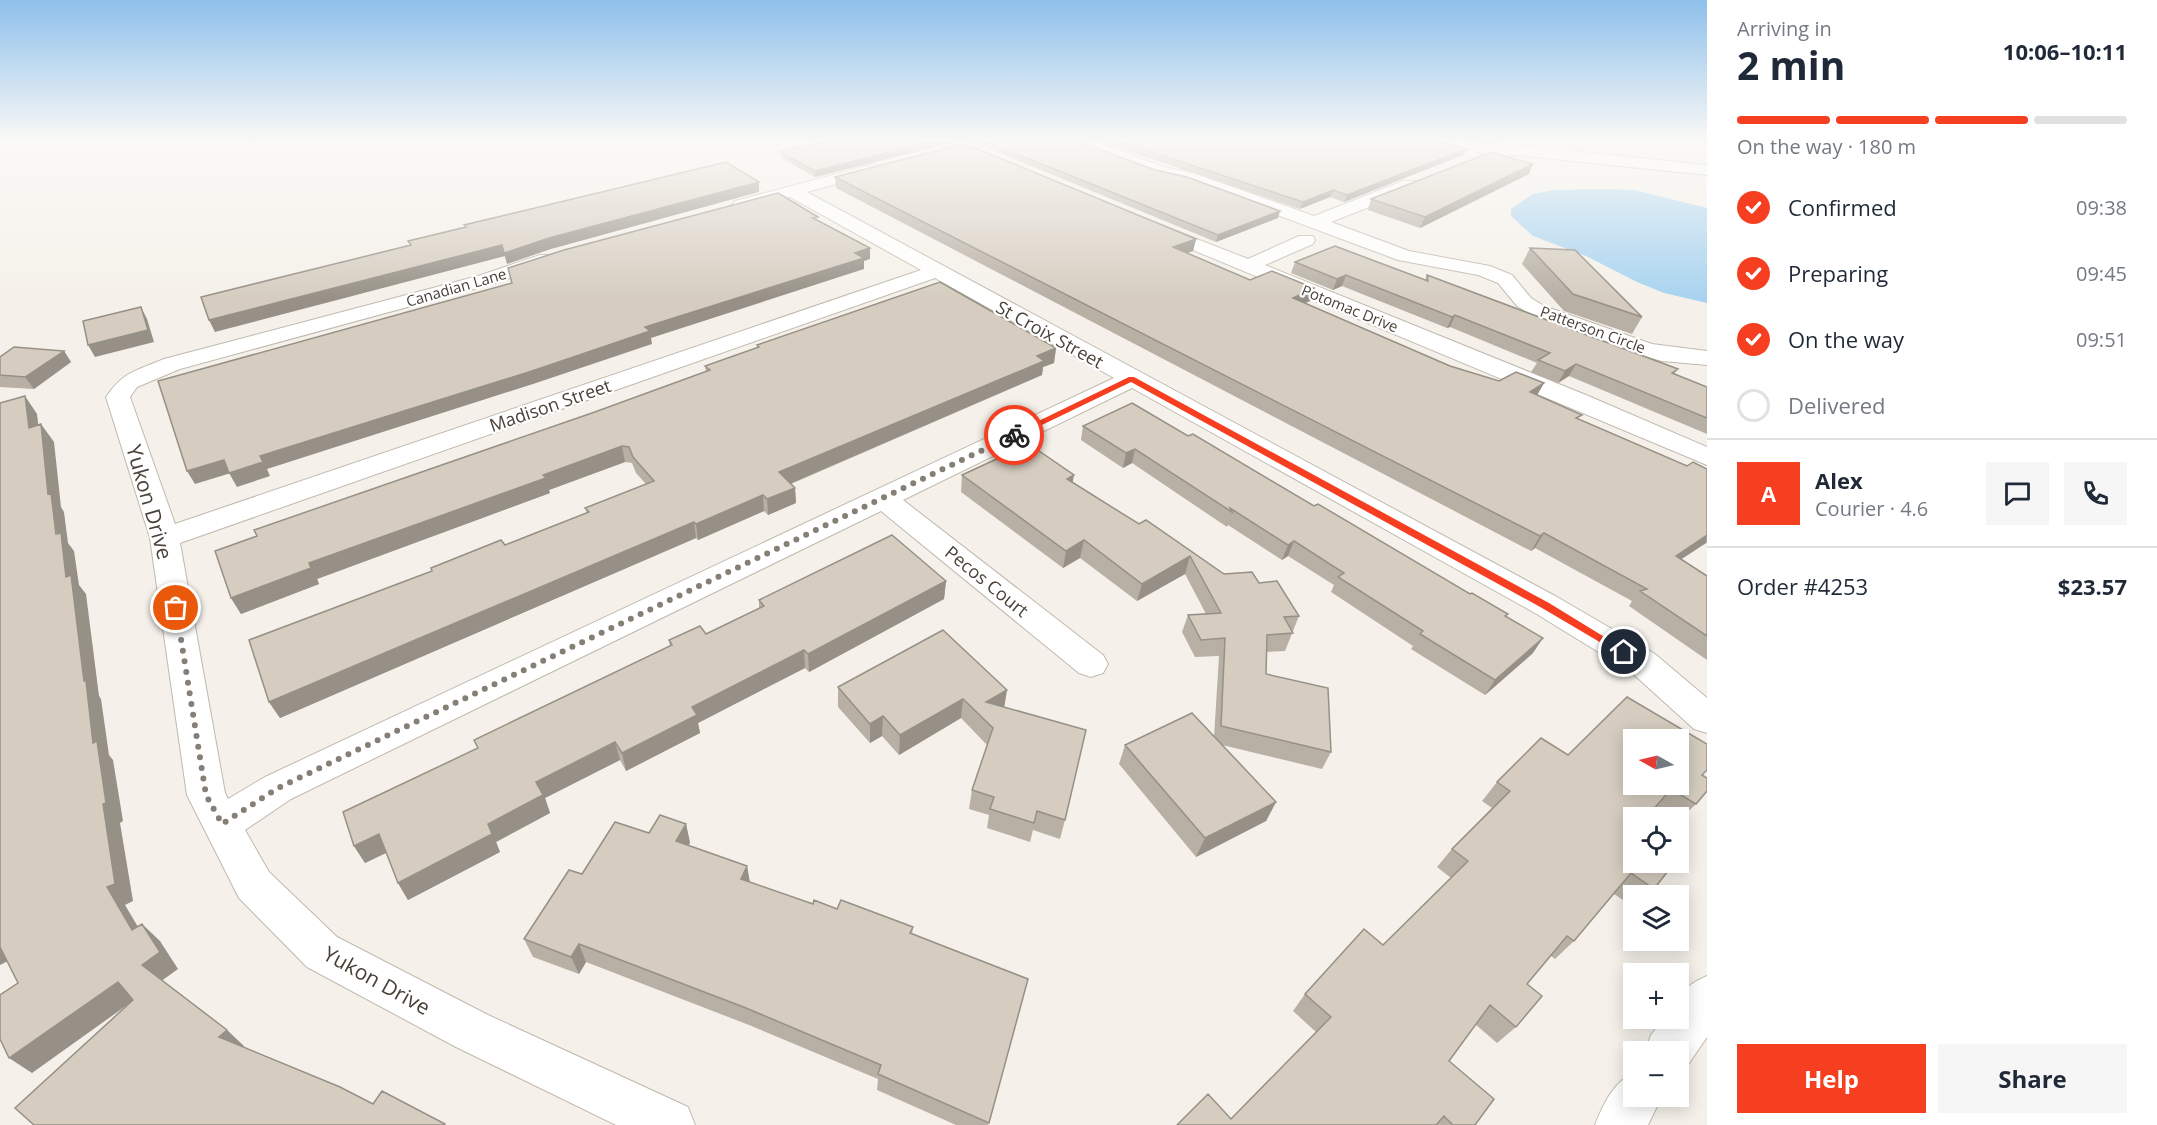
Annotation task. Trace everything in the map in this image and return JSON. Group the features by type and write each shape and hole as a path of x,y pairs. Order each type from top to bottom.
{"street":[{"path":"725,209 779,194"},
{"name":"St Croix Street","path":"798,194 1546,605 1643,663 1707,719"},
{"name":"Patterson Circle","path":"1239,194 1405,256 1483,270 1505,279 1524,302 1537,310 1644,349 1662,354 1707,358"},
{"path":"1316,222 1385,194"},
{"name":"Potomac Drive","path":"1137,220 1577,400 1707,457"},
{"path":"1247,266 1306,240"},
{"name":"Canadian Lane","path":"129,382 172,364 485,280 570,252"},
{"name":"Madison Street","path":"165,538 936,271"},
{"path":"222,824 278,788 1131,379"},
{"name":"Yukon Drive","path":"129,382 118,398 165,538 206,795 254,885 322,952 472,1031 670,1125"},
{"name":"Pecos Court","path":"883,498 1091,664"},
{"path":"1676,1041 1707,999"},
{"path":"1620,1125 1631,1107"}],"water":[{"path":"1532,194 1652,194 1707,208 1707,303 1664,293 1586,256 1533,236 1511,216 1511,209"}],"building":[{"path":"591,194 712,194 549,238 504,253 502,245 209,320 201,297 411,245 408,241 466,227 464,225"},
{"path":"772,194 780,194 818,217 813,218 870,248 855,253 864,258 645,327 650,331 532,371 260,456 263,462 229,473 224,460 187,471 158,381 512,283 508,268 564,250"},
{"path":"869,194 1088,194 1196,239 1173,247 1250,280 1272,271 1314,288 1293,298 1450,366 1499,381 1516,372 1544,383 1530,392 1582,415 1576,418 1687,466 1693,462 1707,469 1707,535 1676,556 1707,576 1707,636 1640,591 1647,589 1544,533 1540,536"},
{"path":"1117,194 1235,194 1280,211 1218,235"},
{"path":"1280,194 1322,194 1303,202"},
{"path":"1382,194 1471,194 1425,217 1371,199"},
{"path":"1335,246 1428,281 1427,275 1678,369 1672,373 1707,387 1707,418 1576,364 1565,371 1538,360 1550,353 1455,315 1452,317 1346,275 1337,279 1295,262"},
{"path":"1530,248 1575,250 1642,317 1573,294"},
{"path":"940,282 1056,348 1037,356 1044,361 779,472 795,488 767,499 763,495 696,524 694,522 269,702 249,640 432,571 431,568 501,540 505,545 589,512 585,508 654,481 633,457 629,447 622,446 543,475 546,478 309,563 311,568 231,598 215,551 257,536 254,530 592,413 710,370 705,366 759,347 757,345"},
{"path":"141,307 148,330 88,345 83,321"},
{"path":"14,347 64,351 25,377 0,375 0,357"},
{"path":"25,396 29,428 41,424 48,494 51,493 56,534 61,533 66,577 71,575 93,743 97,741 106,803 103,804 115,884 107,887 132,930 142,924 160,952 142,965 227,1030 219,1037 340,1087 373,1104 382,1091 444,1125 34,1125 15,1108 133,1000 118,982 9,1058 0,1039 0,995 18,983 0,947 0,403"},
{"path":"1132,403 1188,436 1193,434 1314,506 1318,504 1508,614 1505,616 1543,638 1495,680 1420,634 1423,631 1338,577 1344,573 1294,541 1288,545 1230,508 1232,512 1135,449 1126,453 1083,426"},
{"path":"1029,444 1074,475 1067,479 1139,524 1146,520 1224,574 1252,572 1259,583 1277,581 1299,616 1284,617 1293,633 1267,635 1266,674 1328,688 1331,752 1221,726 1225,638 1201,640 1188,615 1221,613 1190,556 1142,584 1084,540 1066,551 962,475"},
{"path":"892,535 946,581 808,654 804,650 692,707 697,715 622,753 615,742 536,782 543,795 488,824 492,834 398,883 379,834 354,846 343,812 478,748 474,740 672,645 669,640 700,626 706,634 764,606 759,600"},
{"path":"943,630 1007,690 986,702 1086,730 1065,820 1037,811 1034,823 990,809 994,797 972,790 993,728 963,699 900,735 883,716 870,724 838,687"},
{"path":"1627,697 1681,729 1623,729 1623,795 1666,795 1655,807 1623,807 1623,873 1631,873 1574,941 1567,936 1527,984 1542,996 1516,1027 1490,1005 1449,1061 1494,1099 1475,1125 1453,1125 1444,1116 1436,1125 1177,1125 1208,1094 1231,1119 1331,1017 1305,994 1364,929 1383,945 1468,861 1452,849 1510,791 1497,782 1541,738 1568,755"},
{"path":"1192,713 1276,802 1205,838 1125,745"},
{"path":"1689,733 1707,744 1707,770 1702,775 1707,778 1707,791 1696,804 1681,795 1689,795"},
{"path":"660,815 686,824 676,841 747,866 741,879 813,904 814,900 837,909 841,900 913,927 910,933 1028,979 989,1123 878,1074 881,1065 746,1008 579,944 571,957 524,939 569,870 582,874 615,822 649,833"},
{"path":"1631,873 1666,873 1657,885 1648,885"}],"way so far":[{"path":"176,608 206,795 222,824 278,788 1014,435"}],"route":[{"path":"1014,435 1131,379 1546,605 1624,652"}]}
